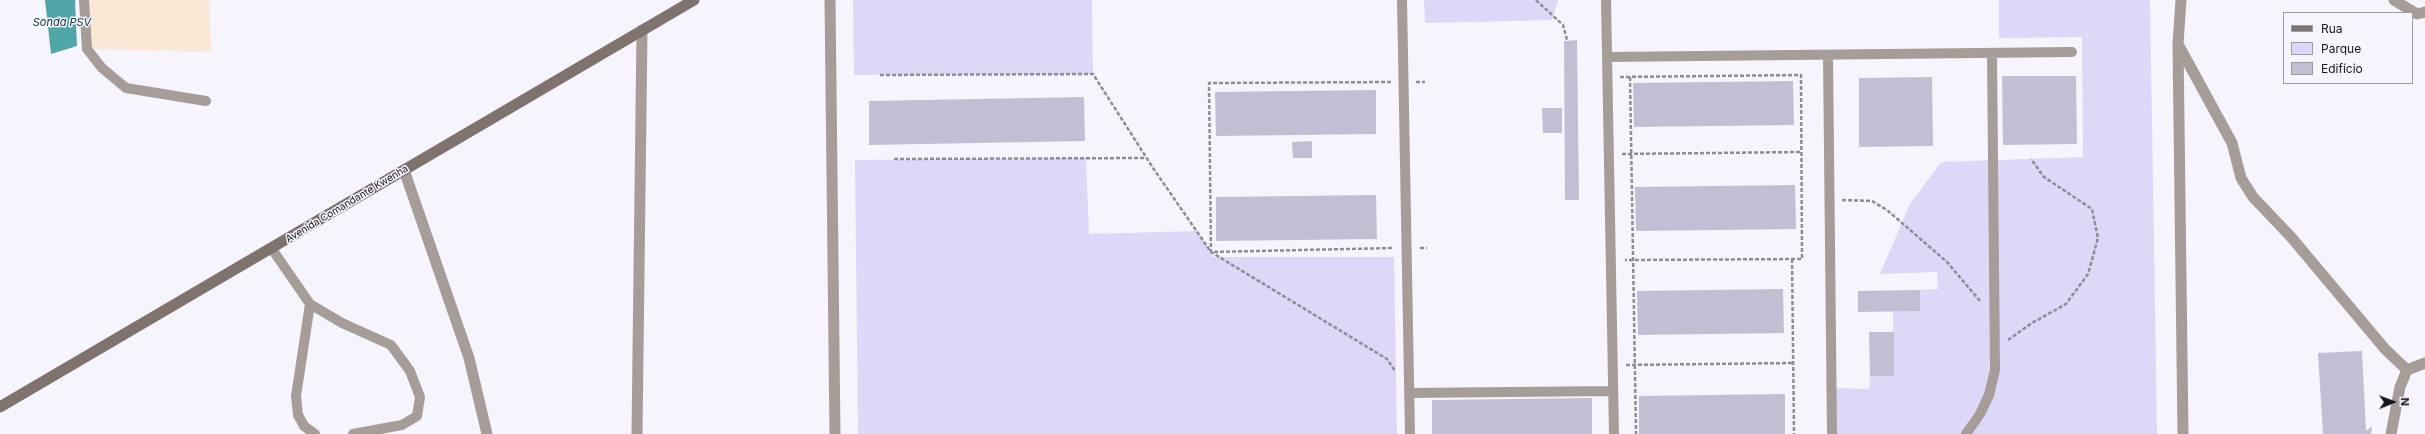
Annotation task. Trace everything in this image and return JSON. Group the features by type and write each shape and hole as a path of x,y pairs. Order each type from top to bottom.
{"main road":[{"name":"Avenida Comandante Kwenha","path":"0,407 272,249 694,0"}],"street":[{"path":"830,0 835,434"},
{"path":"2181,0 2178,44 2183,434"},
{"path":"2394,0 2417,14 2425,12"},
{"path":"637,434 642,30"},
{"path":"2178,44 2232,143 2241,178 2253,197 2306,254 2385,349 2407,370"},
{"path":"404,170 469,358 487,434"},
{"path":"2391,434 2400,387 2407,370 2425,363"}],"lane":[{"path":"84,0 87,50 102,68 126,88 206,101"},
{"path":"1402,0 1410,434"},
{"path":"1606,0 1614,434"},
{"path":"1607,57 2072,52"},
{"path":"1966,434 1980,414 1989,396 1995,370 1996,323 1992,54"},
{"path":"1828,55 1832,434"},
{"path":"272,249 310,304 342,323 391,345 410,371 420,396 417,416 402,425 353,434"},
{"path":"310,304 296,396 298,416 304,426 315,434"},
{"path":"1409,393 1613,391"}],"path":[{"path":"1536,0 1563,25 1567,40"},
{"path":"880,76 1093,74 1146,158 1211,252 1387,359 1409,393"},
{"path":"1607,77 1800,74 1802,259 1610,261"},
{"path":"1630,77 1636,434"},
{"path":"1211,252 1208,83 1425,82"},
{"path":"1608,154 1801,152"},
{"path":"894,159 1146,158"},
{"path":"2006,341 2032,323 2066,304 2088,274 2098,238 2092,209 2044,177 2031,159"},
{"path":"1829,200 1872,201 1887,210 1947,262 1977,296 1996,323"},
{"path":"1211,252 1427,248"},
{"path":"1792,259 1794,434"},
{"path":"1612,365 1793,363"}],"shaded area":[{"path":"84,0 209,0 211,52 87,49"}],"green space":[{"path":"853,0 1092,0 1093,74 854,75"},
{"path":"1424,0 1558,0 1552,20 1425,23"},
{"path":"1999,0 2150,0 2157,434 1832,434 1831,388 1869,389 1870,376 1894,376 1893,311 1920,311 1920,290 1938,289 1937,272 1880,274 1910,204 1941,162 2083,157 2082,37 1999,38"},
{"path":"1086,158 1089,234 1197,231 1211,252 1212,257 1394,257 1397,434 858,434 855,160"}],"water":[{"name":"Sonda PSV","path":"45,0 75,0 77,46 51,54"}],"building":[{"path":"1577,40 1579,200 1565,200 1564,41"},
{"path":"2002,76 2076,76 2077,144 2003,145"},
{"path":"1932,77 1933,146 1859,147 1859,78"},
{"path":"1793,81 1794,125 1634,127 1633,83"},
{"path":"1376,90 1376,134 1216,136 1215,92"},
{"path":"1084,97 1085,141 869,145 869,101"},
{"path":"1542,108 1562,108 1562,133 1543,133"},
{"path":"1312,141 1312,158 1293,158 1292,142"},
{"path":"1795,185 1796,229 1636,231 1635,187"},
{"path":"1376,195 1377,239 1216,241 1216,197"},
{"path":"1783,289 1784,333 1638,335 1637,291"},
{"path":"1920,290 1920,311 1858,312 1858,291"},
{"path":"1869,332 1894,332 1894,376 1870,376"},
{"path":"2362,351 2366,431 2372,426 2371,434 2323,434 2318,353"},
{"path":"1785,394 1785,434 1639,434 1639,396"},
{"path":"1592,398 1592,434 1432,434 1432,400"}]}
